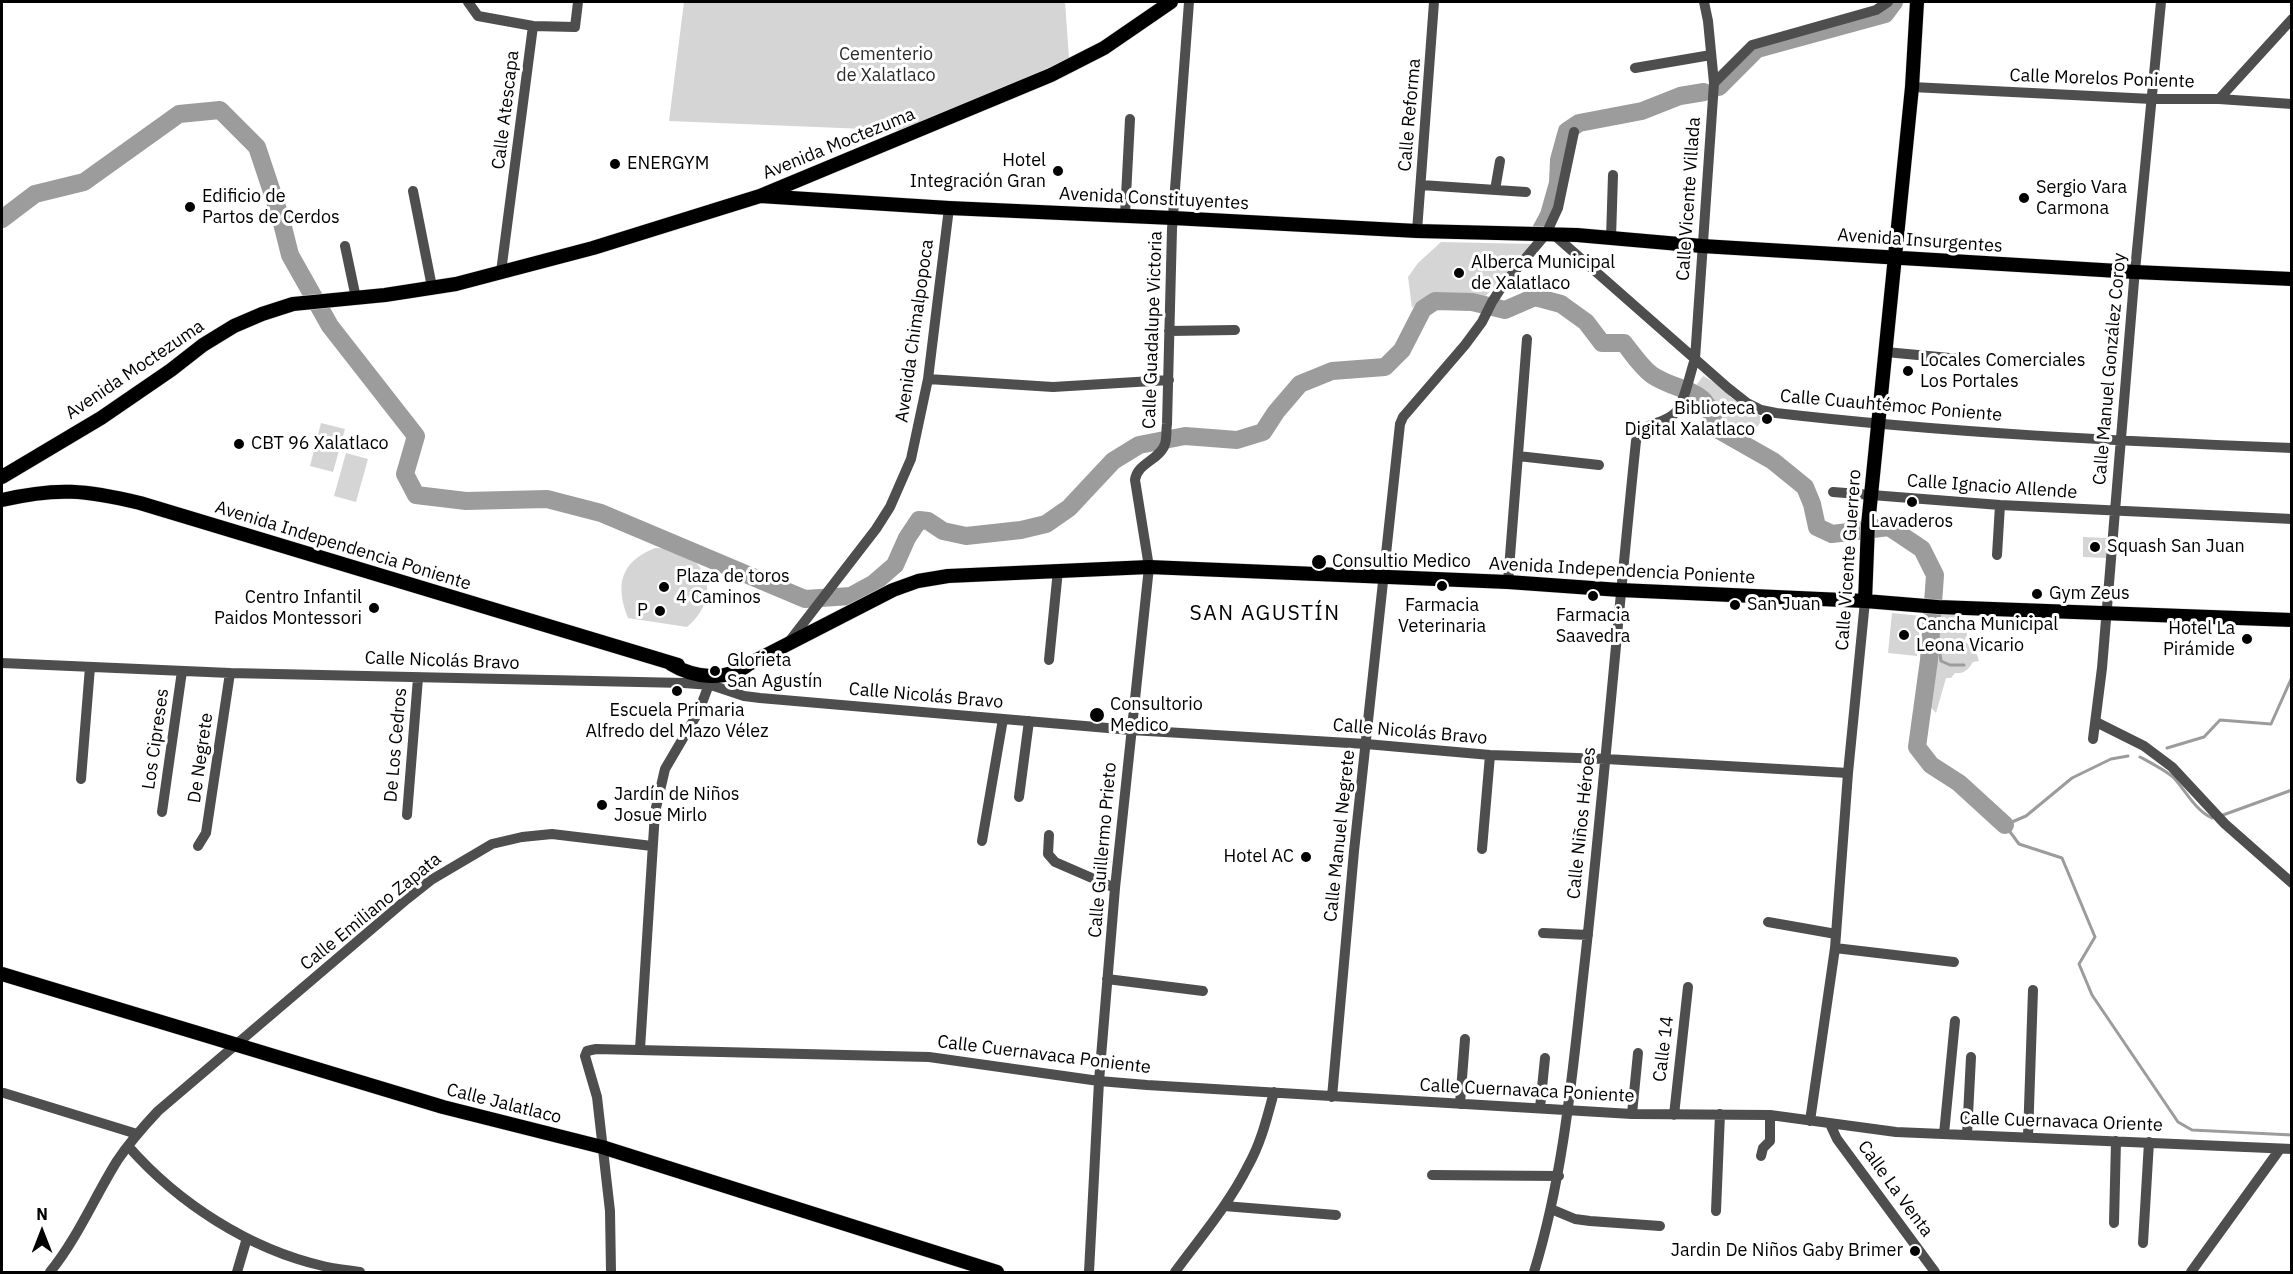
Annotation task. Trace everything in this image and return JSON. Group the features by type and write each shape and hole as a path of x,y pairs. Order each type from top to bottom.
{"main road":[{"name":"Avenida Moctezuma","path":"2,477 101,418 203,345 234,326 262,314 293,304 456,284 593,249 760,196 1051,75 1104,48 1171,2"},
{"name":"Calle Vicente Guerrero","path":"1865,601 1868,525 1912,87 1917,2"},
{"name":"Avenida Constituyentes","path":"760,196 949,208 1417,231 1550,234"},
{"name":"Avenida Insurgentes","path":"1550,234 1894,258 2292,279"},
{"name":"Avenida Independencia Poniente","path":"2,501 34,493 65,491 99,493 671,664 691,674 711,680 739,672 749,664 893,590 918,581 948,576 1058,570 1149,567 1508,582 1938,607 2292,620"},
{"name":"Avenida Independencia Poniente","path":"671,664 712,668 749,664"},
{"name":"Calle Jalatlaco","path":"2,974 443,1107 602,1147 997,1272"}],"street":[{"name":"Calle Atescapa","path":"468,2 478,16 533,26 501,272"},
{"path":"533,26 575,27 578,2"},
{"name":"Calle Guadalupe Victoria","path":"1165,445 1173,218 1189,2"},
{"name":"Calle Reforma","path":"1417,231 1434,2"},
{"name":"Calle Vicente Villada","path":"1682,398 1695,359 1714,83 1704,2"},
{"path":"1714,83 1752,45 1876,10 1888,2"},
{"name":"Calle Manuel González Coroy","path":"2093,739 2107,612 2135,272 2161,2"},
{"path":"2218,99 2292,19"},
{"path":"1635,68 1711,55"},
{"name":"Calle Morelos Poniente","path":"1912,87 2292,104"},
{"path":"1125,216 1130,118"},
{"path":"1550,234 1558,208 1574,132"},
{"path":"1495,190 1500,161"},
{"path":"1611,238 1613,175"},
{"path":"1420,185 1526,192"},
{"path":"413,191 432,287"},
{"name":"Avenida Chimalpopoca","path":"787,645 876,529 899,489 911,459 928,379 949,208"},
{"name":"Calle Manuel Negrete","path":"1332,1097 1354,851 1400,424 1403,417 1482,322 1492,302 1550,234"},
{"name":"Calle Cuauhtémoc Poniente","path":"1550,234 1728,388 1761,410 1776,414 1879,425 2121,441 2292,448"},
{"path":"345,246 356,298"},
{"path":"1169,331 1235,330"},
{"path":"1508,582 1527,339"},
{"path":"1886,351 1960,359"},
{"path":"928,379 1053,387 1169,380"},
{"name":"Calle Niños Héroes","path":"1534,1272 1559,1176 1569,1110 1588,935 1620,590 1638,436 1647,425 1674,414 1682,398"},
{"name":"Calle Guillermo Prieto","path":"1089,1272 1107,979 1149,567 1136,474 1165,445"},
{"path":"1518,456 1599,465"},
{"name":"Calle Ignacio Allende","path":"1833,492 2000,505 2292,519"},
{"path":"1997,555 2000,505"},
{"path":"1049,660 1058,570"},
{"name":"Calle Vicente Guerrero","path":"1810,1121 1835,948 1848,773 1865,601"},
{"name":"Calle Nicolás Bravo","path":"2,663 418,678 711,680 744,696 1029,721 1366,744 1490,755 1848,773"},
{"path":"81,779 90,667"},
{"name":"Los Cipreses","path":"162,812 182,671"},
{"name":"De Negrete","path":"198,846 206,833 230,673"},
{"name":"De Los Cedros","path":"407,815 418,678"},
{"path":"640,1049 655,812 665,769 699,711 711,680"},
{"path":"982,841 1003,718"},
{"path":"1020,797 1029,721"},
{"path":"2096,722 2144,746 2172,767 2225,824 2292,883"},
{"path":"1482,849 1490,755"},
{"name":"Calle Emiliano Zapata","path":"50,1272 72,1240 128,1146 158,1111 415,893 492,844 522,837 552,834 652,846"},
{"path":"1049,835 1048,854 1055,862 1115,888"},
{"path":"1768,922 1836,934"},
{"path":"1543,933 1588,935"},
{"path":"1835,948 1954,962"},
{"path":"1107,979 1203,992"},
{"name":"Calle 14","path":"1674,1115 1688,987"},
{"path":"2028,1137 2033,990"},
{"path":"1944,1134 1955,1021"},
{"path":"1460,1104 1465,1039"},
{"name":"Calle Cuernavaca Poniente","path":"602,1147 597,1097 586,1060 586,1052 596,1049 929,1057 1099,1081 1632,1114 1770,1115 1830,1124"},
{"path":"1632,1114 1638,1053"},
{"path":"1967,1135 1971,1057"},
{"path":"1540,1108 1545,1058"},
{"path":"1175,1272 1224,1206 1249,1165 1261,1139 1274,1092"},
{"path":"4,1093 137,1134"},
{"path":"1716,1210 1720,1114"},
{"path":"1761,1156 1761,1151 1770,1141 1770,1115"},
{"name":"Calle Cuernavaca Oriente","path":"1830,1124 1896,1132 2292,1149"},
{"name":"Calle La Venta","path":"1830,1124 1837,1139 1935,1272"},
{"path":"2114,1223 2116,1141"},
{"path":"2143,1243 2149,1142"},
{"path":"128,1146 202,1212 247,1239 322,1266 360,1272"},
{"path":"602,1147 610,1211 610,1272"},
{"path":"2191,1272 2280,1149"},
{"path":"1432,1175 1559,1176"},
{"path":"1224,1206 1336,1215"},
{"path":"1551,1209 1575,1219 1660,1226"},
{"path":"237,1272 247,1239"}],"green space":[{"name":"Cementerio de Xalatlaco","path":"684,2 1065,2 1069,58 914,131 669,121"},
{"name":"Alberca Municipal de Xalatlaco","path":"1441,242 1533,244 1483,299 1445,293 1437,294 1420,301 1412,308 1408,277 1418,263"},
{"path":"1703,376 1724,388 1730,397 1763,418 1749,440 1727,432 1716,420 1714,398 1695,387"},
{"path":"321,423 345,429 333,472 310,466"},
{"path":"346,453 368,459 356,502 334,496"},
{"name":"Squash San Juan","path":"2083,537 2107,538 2107,558 2083,557"},
{"name":"Plaza de toros 4 Caminos","path":"655,548 687,555 704,575 707,588 705,601 699,614 687,627 628,618 622,595 624,576 634,560"},
{"path":"1935,609 1959,610 1957,620 1966,621 1967,635 1964,641 1975,649 1979,661 1973,662 1963,672 1946,678 1936,713 1926,702 1930,690 1928,685"},
{"name":"Cancha Municipal Leona Vicario","path":"1892,613 1921,616 1917,656 1888,653"}],"waterway":[{"path":"1719,87 1757,49 1885,14 1894,2"},
{"path":"1541,230 1549,215 1558,183 1559,160 1567,131 1579,123 1642,111 1680,96 1704,92"},
{"path":"2,219 35,194 84,182 179,114 220,110 257,147 281,219 290,255 330,326 416,436 405,474 416,495 466,501 547,499 601,513 805,599 851,596 873,584 895,565 907,538 919,520 928,521 943,531 966,536 1021,530 1046,524 1069,508 1113,461 1139,445 1185,436 1237,440 1263,432 1276,412 1300,384 1332,371 1385,367 1402,350 1423,309 1435,301 1472,302 1505,310 1535,297 1561,304 1586,322 1602,343 1624,343 1652,375 1700,397 1712,414 1715,428 1773,461 1805,487 1812,504 1817,527 1832,534 1889,527 1922,549 1935,575 1929,660 1917,747 1931,765 1959,783 2005,825"},
{"path":"1932,621 1939,628"},
{"path":"1938,641 1941,661 1950,665 1964,665"},
{"path":"2167,748 2204,737 2220,720 2271,724 2292,677"},
{"path":"2128,756 2111,759 2072,778 2026,816 2005,825 2019,844 2062,858 2095,937 2079,964 2092,995 2178,1122 2192,1130 2292,1135"},
{"path":"2140,757 2173,777 2196,805 2212,818"},
{"path":"2223,815 2292,790"}],"place":[{"name":"ENERGYM","path":"615,164"},
{"name":"Hotel Integración Gran","path":"1058,171"},
{"name":"Sergio Vara Carmona","path":"2024,198"},
{"name":"Edificio de Partos de Cerdos","path":"190,207"},
{"name":"Alberca Municipal de Xalatlaco","path":"1459,273"},
{"name":"Locales Comerciales Los Portales","path":"1908,371"},
{"name":"Biblioteca Digital Xalatlaco","path":"1767,419"},
{"name":"CBT 96 Xalatlaco","path":"239,444"},
{"name":"Lavaderos","path":"1912,502"},
{"name":"Squash San Juan","path":"2095,547"},
{"name":"Consultio Medico","path":"1319,562"},
{"name":"Farmacia Veterinaria","path":"1442,586"},
{"name":"Plaza de toros 4 Caminos","path":"664,587"},
{"name":"Gym Zeus","path":"2037,594"},
{"name":"Farmacia Saavedra","path":"1593,596"},
{"name":"San Juan","path":"1735,605"},
{"name":"Centro Infantil Paidos Montessori","path":"374,608"},
{"name":"P","path":"660,611"},
{"name":"Cancha Municipal Leona Vicario","path":"1904,635"},
{"name":"Hotel La Pirámide","path":"2247,639"},
{"name":"Glorieta San Agustín","path":"715,671"},
{"name":"Escuela Primaria Alfredo del Mazo Vélez","path":"677,691"},
{"name":"Consultorio Medico","path":"1097,715"},
{"name":"Jardín de Niños Josue Mirlo","path":"602,805"},
{"name":"Hotel AC","path":"1306,857"},
{"name":"Jardin De Niños Gaby Brimer","path":"1915,1251"}],"district":[{"name":"SAN AGUSTÍN","path":"1265,614"}]}
